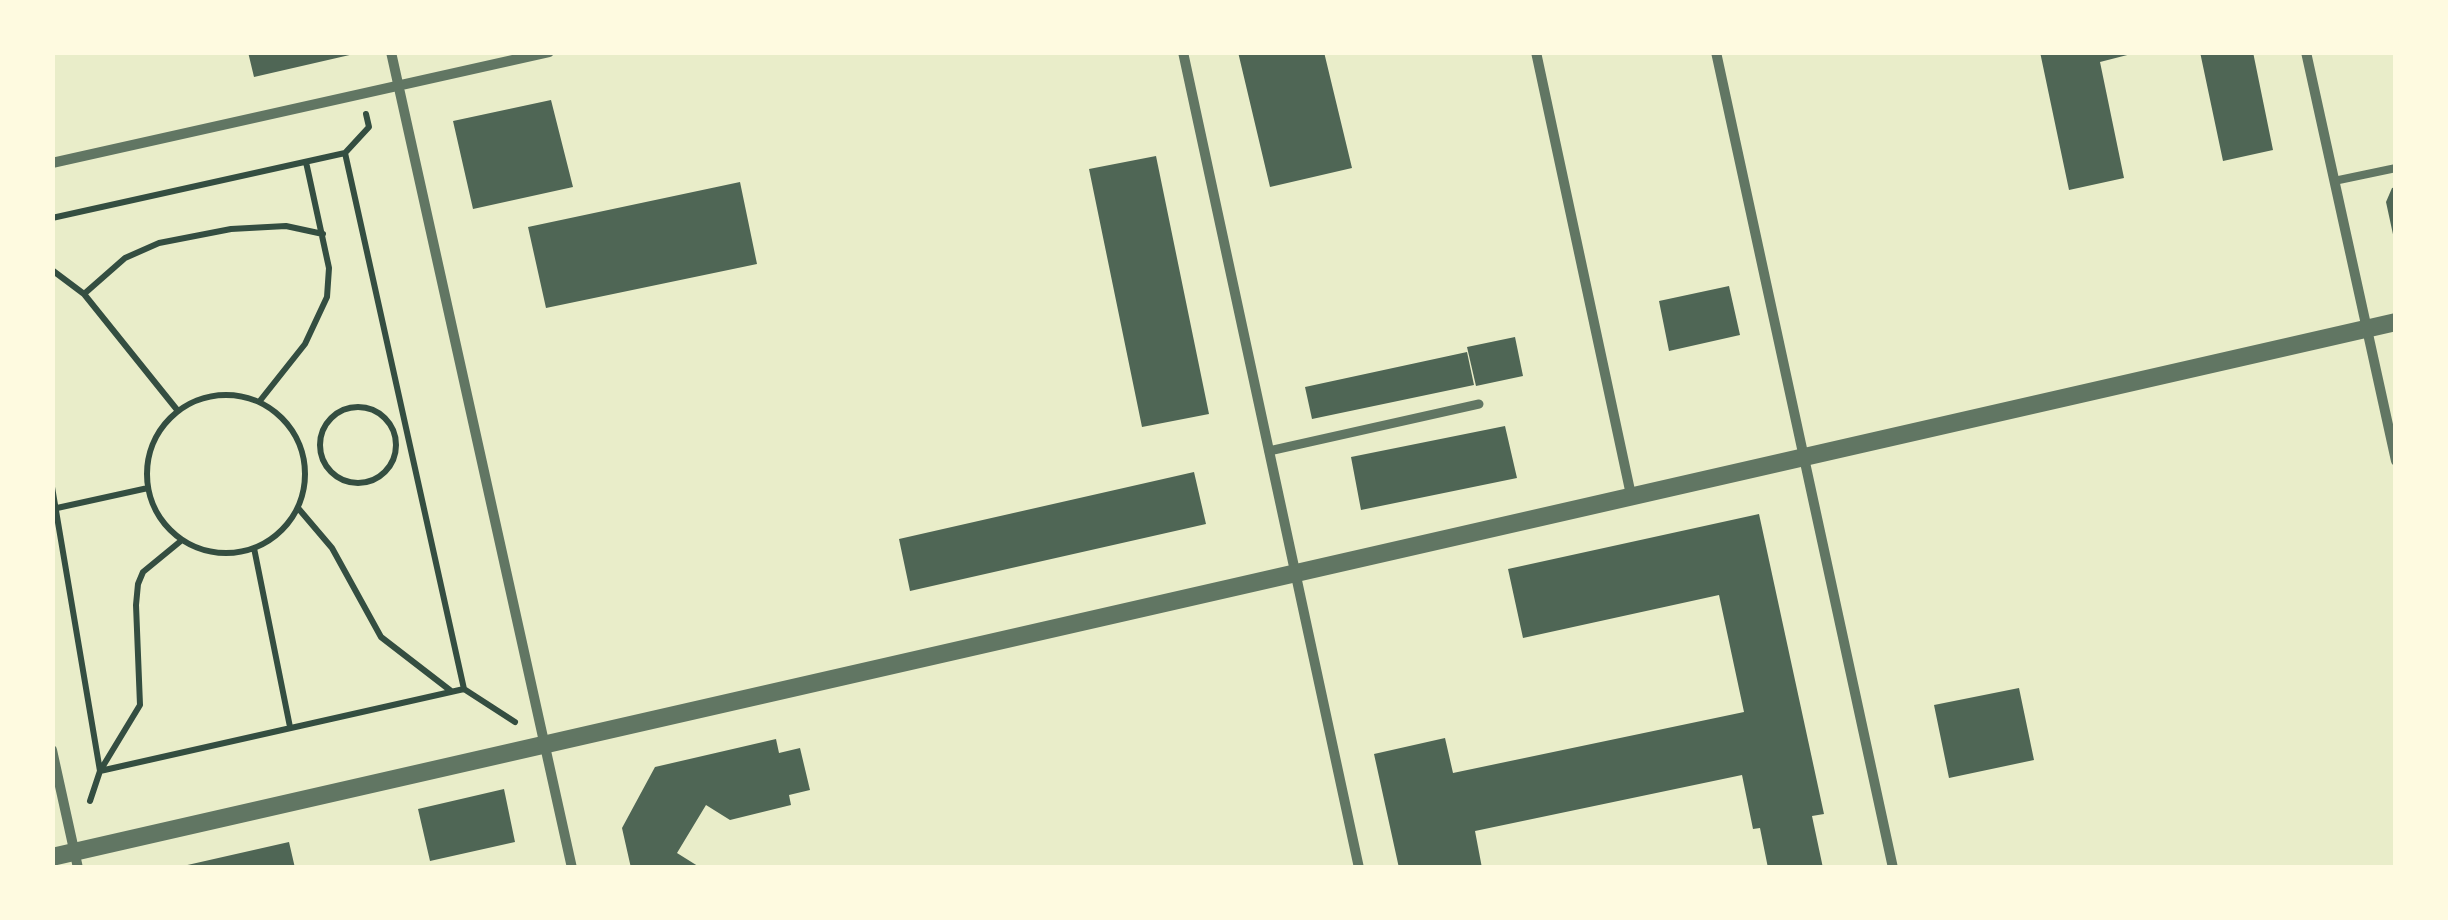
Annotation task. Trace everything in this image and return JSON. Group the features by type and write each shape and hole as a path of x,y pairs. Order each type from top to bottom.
{"street":[{"path":"392,52 572,868"},
{"path":"52,164 549,52"},
{"path":"1183,52 1359,868"},
{"path":"1536,52 1631,495"},
{"path":"1716,52 1892,868"},
{"path":"2306,52 2396,461"},
{"path":"52,857 76,860 544,742 2396,322"},
{"path":"1270,451 1479,404"},
{"path":"52,750 76,860"}],"lane":[{"path":"2334,181 2396,168"}],"path":[{"path":"52,218 344,153 369,128 361,96"},
{"path":"344,153 464,688 544,742"},
{"path":"259,402 296,358 323,312 330,284 306,162"},
{"path":"84,294 125,258 158,243 231,229 272,226 323,234"},
{"path":"52,270 84,294 178,412"},
{"path":"217,396 259,402 295,434 305,466 304,492 298,508 280,532 254,548 229,554 204,551 182,540 154,509 148,488 149,454 156,438 178,412 196,401 217,396"},
{"path":"346,409 372,409 391,425 396,437 392,462 375,480 350,483 328,470 322,459 320,434 326,423 346,409"},
{"path":"396,437 409,434"},
{"path":"305,466 322,459"},
{"path":"52,487 100,770"},
{"path":"57,508 148,488"},
{"path":"298,508 332,548 382,637 452,692"},
{"path":"100,770 140,705 138,584 143,572 182,540"},
{"path":"254,548 290,728"},
{"path":"100,770 464,688"}],"building":[{"path":"248,52 354,52 354,54 254,77"},
{"path":"1238,52 1324,52 1352,168 1270,187"},
{"path":"2040,52 2139,52 2100,62 2124,178 2069,190"},
{"path":"2200,52 2253,52 2273,150 2223,161"},
{"path":"551,100 573,187 473,209 453,121"},
{"path":"1156,156 1209,414 1142,427 1089,169"},
{"path":"740,182 757,264 546,308 528,227"},
{"path":"2396,187 2396,239 2394,239 2386,202"},
{"path":"1729,286 1740,335 1669,351 1659,301"},
{"path":"1515,337 1523,376 1476,386 1467,347"},
{"path":"1467,352 1474,385 1312,419 1305,387"},
{"path":"1505,426 1517,478 1361,510 1351,457"},
{"path":"1194,472 1206,524 910,591 899,539"},
{"path":"1759,514 1824,814 1812,816 1823,868 1768,868 1760,828 1753,829 1742,775 1475,831 1482,868 1399,868 1374,754 1445,738 1453,773 1744,712 1719,595 1523,638 1508,569"},
{"path":"2019,688 2034,760 1949,778 1934,705"},
{"path":"776,739 779,753 800,748 810,790 789,795 791,805 730,820 706,805 677,853 701,868 631,868 622,828 655,767"},
{"path":"504,789 515,842 430,861 418,809"},
{"path":"289,842 295,868 183,866"}]}
